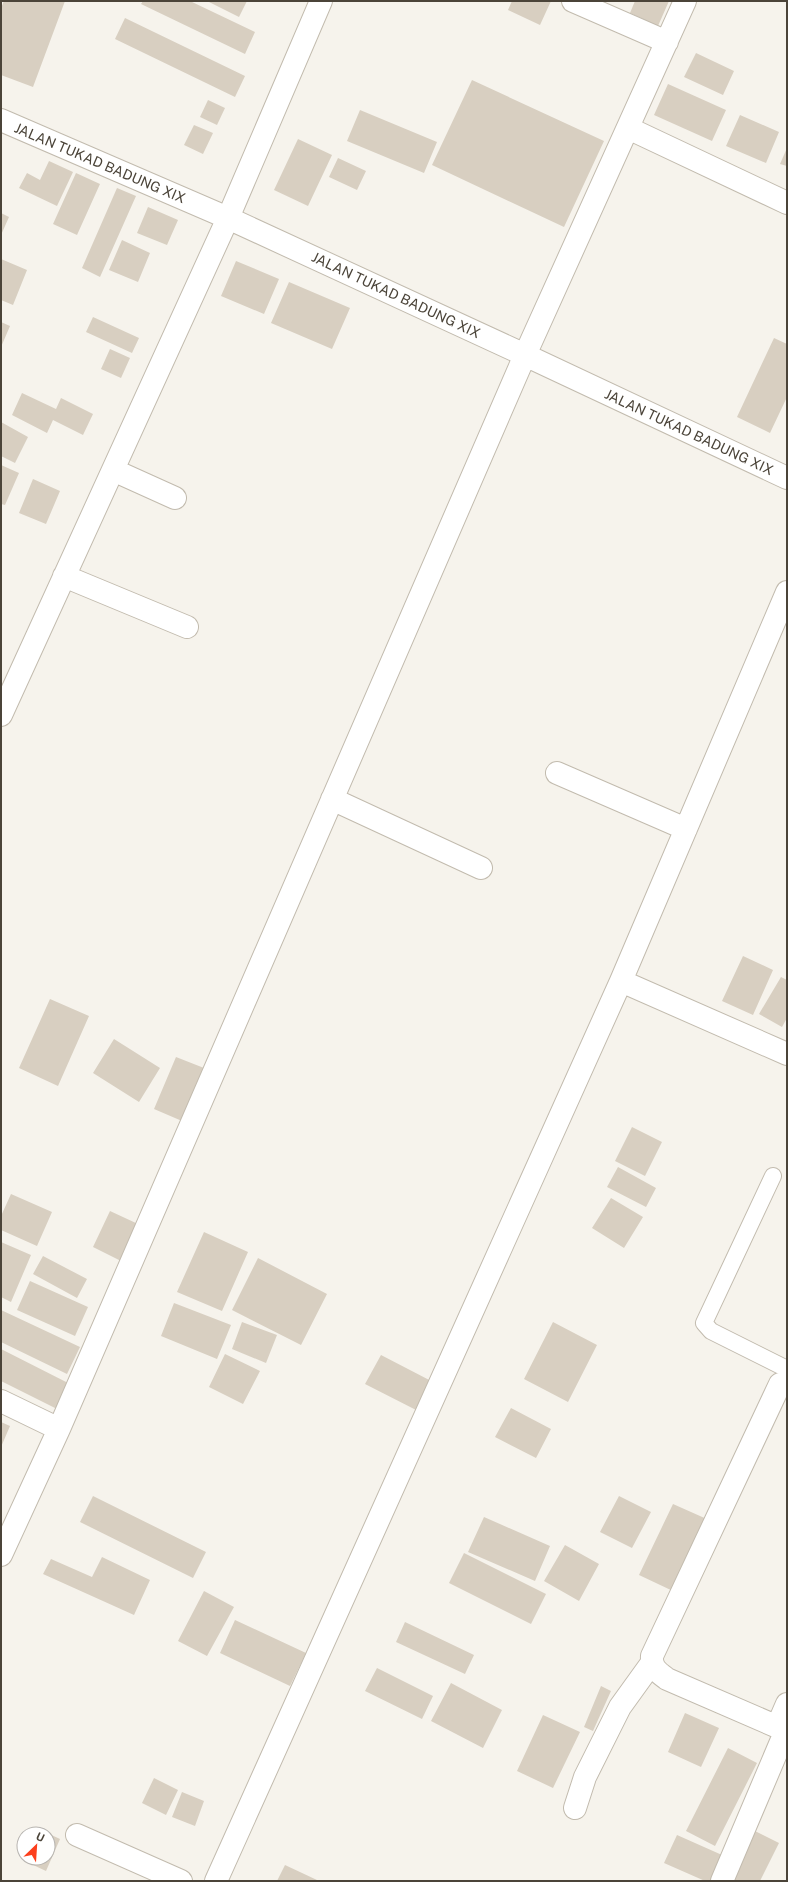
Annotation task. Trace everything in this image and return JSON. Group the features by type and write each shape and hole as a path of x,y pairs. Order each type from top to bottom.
{"street":[{"path":"1,714 228,218 321,1"},
{"path":"574,1 666,42"},
{"path":"1,1555 59,1429 525,354 685,1"},
{"name":"JALAN TUKAD BADUNG XIX","path":"1,120 228,218 525,354 787,478"},
{"path":"628,128 787,203"},
{"path":"112,470 175,498"},
{"path":"64,576 187,627"},
{"path":"216,1881 621,981 787,592"},
{"path":"557,773 686,829"},
{"path":"332,800 481,868"},
{"path":"621,981 787,1054"},
{"path":"575,1808 585,1777 620,1707 651,1664 652,1656 784,1377"},
{"path":"1,1401 59,1429"},
{"path":"651,1664 657,1672 667,1679 783,1729"},
{"path":"722,1881 783,1729 787,1704"},
{"path":"77,1835 182,1881"}],"lane":[{"path":"773,1176 704,1323 711,1331 784,1377"}],"building":[{"path":"4,1 65,1 33,87 1,75 1,8"},
{"path":"143,1 190,1 255,32 245,54 141,4"},
{"path":"207,1 247,1 239,17"},
{"path":"512,1 551,1 540,25 508,10"},
{"path":"635,1 669,1 658,26 630,13"},
{"path":"125,18 245,76 235,97 115,39"},
{"path":"696,53 734,71 723,95 684,77"},
{"path":"472,80 604,141 564,227 432,165"},
{"path":"668,84 726,110 712,141 654,115"},
{"path":"208,100 225,108 217,125 200,117"},
{"path":"360,110 437,142 424,173 347,141"},
{"path":"740,115 779,132 766,163 726,146"},
{"path":"194,125 213,133 203,154 184,145"},
{"path":"298,139 332,155 308,206 274,190"},
{"path":"787,148 787,166 780,164"},
{"path":"338,158 366,171 357,190 329,177"},
{"path":"49,161 73,172 57,206 19,188 27,173 40,180"},
{"path":"76,173 100,184 77,235 53,224"},
{"path":"117,188 136,196 100,277 82,268"},
{"path":"148,207 178,220 167,245 137,233"},
{"path":"1,213 9,217 1,235"},
{"path":"122,240 150,253 138,282 109,270"},
{"path":"1,259 27,270 13,305 1,300"},
{"path":"236,261 279,279 264,314 221,296"},
{"path":"289,282 350,308 332,349 271,323"},
{"path":"93,317 139,338 132,353 86,332"},
{"path":"1,322 10,326 1,347"},
{"path":"774,338 787,344 787,397 770,433 737,417"},
{"path":"110,349 130,358 121,378 101,369"},
{"path":"22,393 56,409 61,398 93,414 83,435 53,420 47,433 12,415"},
{"path":"1,422 28,437 15,463 1,456"},
{"path":"1,465 19,473 5,505 1,504"},
{"path":"33,479 60,491 46,524 19,513"},
{"path":"743,956 773,970 753,1015 722,1001"},
{"path":"781,977 787,980 787,1018 782,1027 759,1014"},
{"path":"50,999 89,1016 58,1086 19,1068"},
{"path":"114,1039 160,1068 139,1102 93,1073"},
{"path":"176,1057 204,1068 182,1121 154,1109"},
{"path":"632,1127 662,1142 645,1176 615,1161"},
{"path":"618,1167 656,1188 646,1207 607,1187"},
{"path":"11,1194 52,1212 37,1246 1,1230 1,1216"},
{"path":"611,1198 643,1217 624,1248 592,1228"},
{"path":"110,1211 138,1224 121,1261 93,1247"},
{"path":"204,1232 248,1252 222,1311 177,1292"},
{"path":"1,1242 31,1255 11,1302 1,1297"},
{"path":"43,1256 87,1279 77,1298 33,1274"},
{"path":"258,1258 327,1294 301,1345 232,1310"},
{"path":"30,1281 88,1307 75,1336 17,1310"},
{"path":"174,1303 231,1325 217,1359 161,1336"},
{"path":"1,1310 80,1347 67,1374 1,1342"},
{"path":"242,1322 277,1335 266,1363 232,1349"},
{"path":"553,1322 597,1345 568,1402 524,1379"},
{"path":"1,1349 74,1386 61,1411 1,1381"},
{"path":"225,1354 260,1371 243,1404 209,1387"},
{"path":"381,1355 435,1383 420,1412 365,1384"},
{"path":"511,1408 551,1429 536,1458 495,1437"},
{"path":"1,1422 10,1426 1,1447"},
{"path":"93,1496 206,1552 193,1578 80,1522"},
{"path":"619,1496 651,1512 632,1548 600,1532"},
{"path":"673,1504 709,1520 675,1592 639,1575"},
{"path":"484,1517 550,1546 535,1581 468,1552"},
{"path":"565,1545 599,1564 579,1601 544,1581"},
{"path":"464,1553 546,1594 531,1624 449,1583"},
{"path":"102,1557 150,1580 134,1615 43,1574 51,1559 92,1577"},
{"path":"204,1591 234,1607 207,1656 178,1641"},
{"path":"235,1620 306,1653 290,1686 220,1653"},
{"path":"405,1622 474,1655 465,1674 396,1642"},
{"path":"377,1668 433,1696 422,1719 365,1691"},
{"path":"451,1683 502,1710 483,1748 431,1721"},
{"path":"601,1686 611,1691 593,1731 584,1727"},
{"path":"685,1713 719,1728 701,1767 668,1752"},
{"path":"543,1715 580,1732 553,1788 517,1771"},
{"path":"728,1748 757,1763 715,1846 686,1831"},
{"path":"154,1778 178,1790 166,1815 142,1803"},
{"path":"182,1792 204,1801 195,1826 172,1817"},
{"path":"755,1831 779,1843 760,1881 730,1881"},
{"path":"677,1835 722,1855 710,1881 705,1881 664,1863"},
{"path":"56,1837 60,1839 56,1848"},
{"path":"285,1865 317,1880 317,1881 277,1881"},
{"path":"35,1866 48,1866 46,1871"}]}
